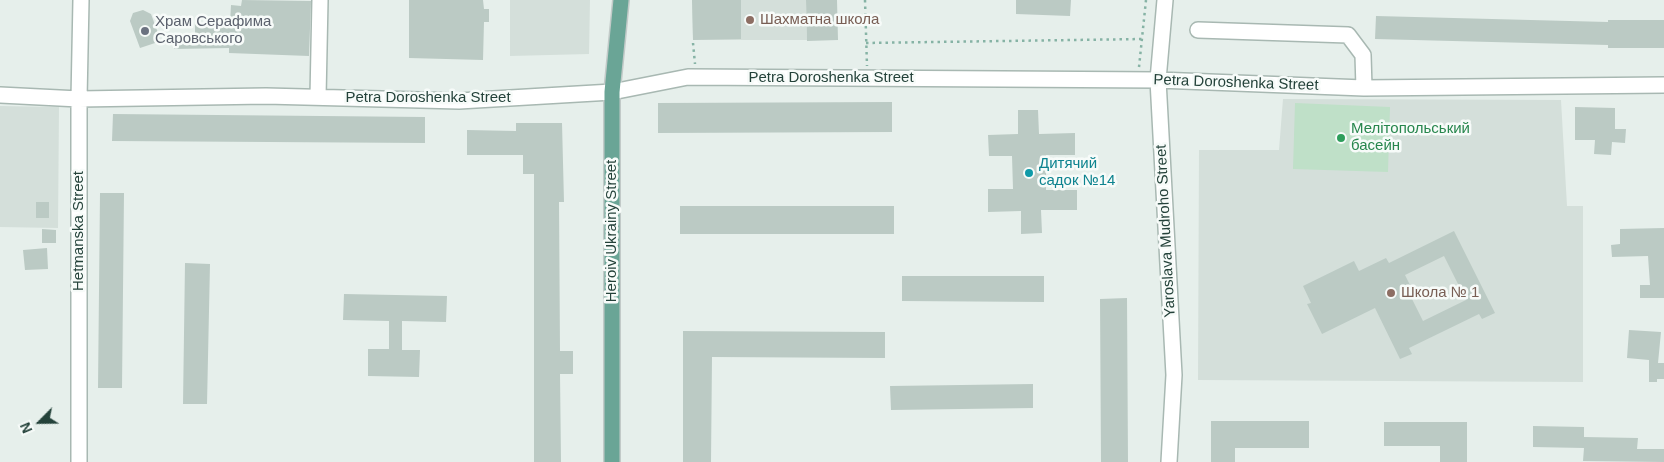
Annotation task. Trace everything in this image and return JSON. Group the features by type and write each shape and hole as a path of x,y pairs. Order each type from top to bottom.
{"main road":[{"name":"Heroiv Ukrainy Street","path":"612,462 612,92 621,0"}],"street":[{"name":"Hetmanska Street","path":"79,462 79,99 81,0"},
{"path":"318,97 320,0"},
{"name":"Yaroslava Mudroho Street","path":"1165,0 1158,80 1174,388 1169,462"},
{"path":"1198,30 1348,35 1363,55 1364,88"},
{"name":"Petra Doroshenka Street","path":"0,95 79,99 266,96 459,101 612,92 688,77 1158,80 1364,88 1664,85"}],"path":[{"path":"865,0 867,66"},
{"path":"1138,68 1146,0"},
{"path":"866,43 1142,40"},
{"path":"692,43 695,64"}],"shaded area":[{"path":"510,0 590,0 589,54 510,56"},
{"name":"Шахматна школа","path":"692,0 806,0 807,40 693,40"},
{"name":"Школа № 1","path":"1283,99 1561,100 1567,206 1583,206 1583,382 1198,380 1199,150 1279,150"},
{"path":"0,106 59,107 58,228 0,227"}],"green space":[{"name":"Мелітопольський басейн","path":"1295,103 1390,107 1388,172 1293,169"}],"building":[{"path":"242,0 311,1 309,56 229,53 229,48 174,49 174,35 195,36 195,24 230,24 231,5 241,6"},
{"path":"409,0 483,0 484,9 489,9 489,22 484,22 483,60 409,58"},
{"path":"692,0 741,0 741,39 693,40"},
{"path":"806,0 837,0 838,40 807,41"},
{"path":"1016,0 1071,0 1070,16 1016,14"},
{"name":"Храм Серафима Саровського","path":"143,10 151,14 161,41 140,48 130,21 133,13"},
{"path":"1376,16 1608,22 1608,20 1664,20 1664,48 1608,48 1608,45 1375,39"},
{"path":"892,102 892,132 658,133 658,103"},
{"path":"1575,107 1615,108 1615,129 1626,129 1625,143 1612,142 1611,155 1594,154 1595,140 1575,140"},
{"name":"Дитячий садок №14","path":"1018,110 1038,110 1039,134 1075,133 1075,155 1046,155 1046,190 1077,190 1077,210 1041,210 1042,233 1021,234 1021,211 988,212 988,189 1013,189 1012,156 989,156 988,135 1018,134"},
{"path":"113,114 425,117 425,143 112,141"},
{"path":"516,123 562,123 564,202 559,202 560,351 573,351 573,374 560,374 561,462 534,462 534,174 523,174 523,155 467,155 467,130 516,131"},
{"path":"100,193 124,193 122,388 98,388"},
{"path":"36,202 49,202 49,218 36,218"},
{"path":"680,206 894,206 894,234 680,234"},
{"path":"1664,228 1664,298 1640,298 1640,285 1650,285 1648,256 1612,257 1611,245 1620,244 1620,229"},
{"path":"42,229 56,230 56,243 42,243"},
{"path":"1454,231 1495,313 1482,319 1479,314 1409,348 1412,354 1400,359 1375,308 1322,334 1307,304 1311,303 1303,286 1354,261 1359,271 1386,258 1389,263","holes":["1444,256 1466,300 1423,321 1407,289 1411,287 1405,275"]},
{"path":"47,248 48,269 25,270 23,250"},
{"path":"185,263 210,264 207,404 183,404"},
{"path":"902,276 1044,276 1044,302 902,301"},
{"path":"344,294 447,296 446,322 402,321 402,350 420,350 419,377 368,376 368,349 389,349 389,321 343,320"},
{"path":"1127,298 1128,462 1101,462 1100,299"},
{"path":"1629,330 1661,332 1658,363 1664,363 1664,379 1657,379 1657,382 1649,382 1649,360 1627,358"},
{"path":"683,331 885,332 885,358 712,357 711,462 683,462"},
{"path":"1033,384 1033,408 891,410 890,386"},
{"path":"1211,421 1309,421 1309,448 1235,448 1235,462 1211,462"},
{"path":"1384,422 1467,422 1467,462 1440,462 1440,446 1384,446"},
{"path":"1533,426 1584,427 1584,437 1638,438 1637,449 1664,449 1664,462 1583,461 1584,448 1533,447"}],"place":[{"name":"Шахматна школа","path":"750,20"},
{"name":"Храм Серафима Саровського","path":"145,31"},
{"name":"Мелітопольський басейн","path":"1341,138"},
{"name":"Дитячий садок №14","path":"1029,173"},
{"name":"Школа № 1","path":"1391,293"}]}
